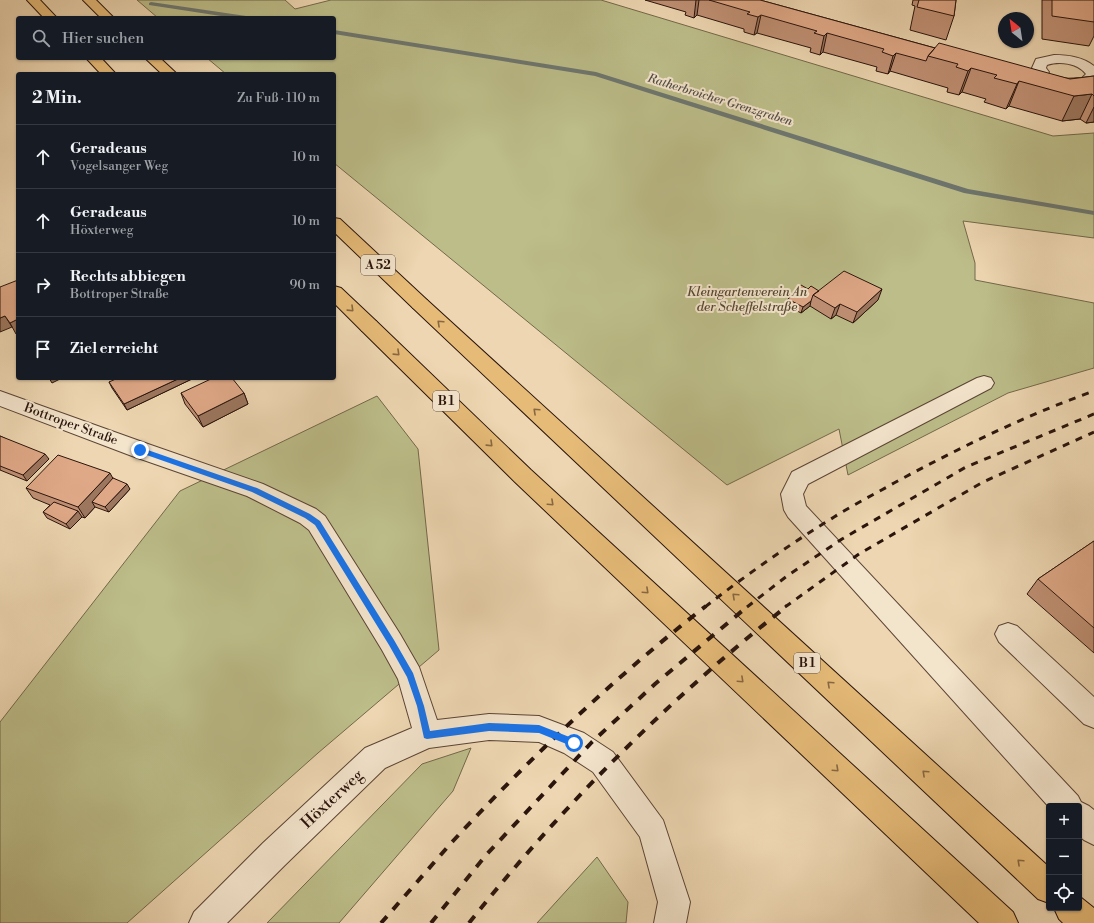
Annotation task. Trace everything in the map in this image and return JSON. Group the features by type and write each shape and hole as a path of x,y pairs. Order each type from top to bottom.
{"main road":[{"path":"33,0 49,16"},
{"path":"89,0 106,16"},
{"path":"95,60 107,72"},
{"path":"154,60 168,72"},
{"name":"A 52","path":"336,225 420,304"},
{"name":"B 1","path":"336,294 523,476 1002,923"},
{"name":"B 1","path":"420,304 1046,885"},
{"path":"1073,911 1087,923"}],"street":[{"path":"1047,59 1066,59 1092,70 1090,80 1073,83 1056,80 1035,73 1039,64 1047,59"},
{"path":"984,383 800,478 792,494 796,510 1065,803"},
{"name":"Bottroper Straße","path":"0,398 140,450 255,490 308,516 317,523 391,642 410,676 420,706 427,735"},
{"path":"1008,634 1094,715"},
{"name":"Höxterweg","path":"205,923 274,854 375,758 427,735 489,727 539,729 574,743 603,762 652,830 674,902 670,923"},
{"path":"1082,819 1094,830"}],"green space":[{"name":"Kleingartenverein An der Scheffelstraße","path":"137,0 285,0 295,9 331,0 601,0 1053,136 1094,133 1094,238 963,221 975,263 975,280 1094,303 1094,368 1008,393 848,475 839,429 727,485 336,165 336,72 224,72 209,60 336,60 336,16 156,16"},
{"path":"377,396 418,449 439,650 318,753 127,923 0,923 0,722 180,491"},
{"path":"471,748 453,791 339,923 267,923 422,764"},
{"path":"597,857 628,902 626,923 537,923"}],"building":[{"path":"709,0 760,0 935,48 928,56 926,61 896,53 893,56 882,52 884,49 827,33 824,36 814,33 817,31 761,15 758,17 747,14 750,12"},
{"path":"919,0 956,0 954,16 917,7"},
{"path":"1052,0 1094,0 1094,22 1052,16"},
{"path":"939,43 1070,79 1094,76 1094,96 1092,94 1074,96 1019,81 1017,84 994,78 997,75 971,68 968,71 956,67 958,64 928,56"},
{"path":"844,271 882,289 857,312 840,304 835,308 813,295"},
{"path":"16,281 16,320 10,323 5,316 0,318 0,287"},
{"path":"801,285 808,289 811,286 819,291 813,295 811,301 803,307 788,299"},
{"path":"114,380 176,380 124,404 109,382"},
{"path":"209,380 234,380 244,393 198,416 181,393"},
{"path":"0,436 45,454 23,475 0,466"},
{"path":"58,455 110,473 78,507 26,488"},
{"path":"113,478 127,484 105,507 92,502"},
{"path":"54,502 78,511 66,524 43,512"},
{"path":"1094,541 1094,628 1038,579"}],"waterway":[{"name":"Ratherbroicher Grenzgraben","path":"151,4 232,16"},
{"name":"Ratherbroicher Grenzgraben","path":"336,32 596,74 967,191 1094,213"}],"railway":[{"path":"705,607 782,551 862,501 918,470 992,433 1042,411 1094,391"},
{"path":"747,607 787,576 842,539 966,467 1094,414"},
{"path":"785,607 859,554 983,482 1094,432"},
{"path":"381,923 453,841 543,748 639,661 706,606"},
{"path":"431,923 487,854 592,742 655,684 748,606"},
{"path":"469,923 541,837 579,796 659,716 701,678 787,606"}],"route":[{"path":"140,450 255,490 308,516 317,523 391,642 410,676 420,706 427,735 489,727 539,729 574,743"}]}
